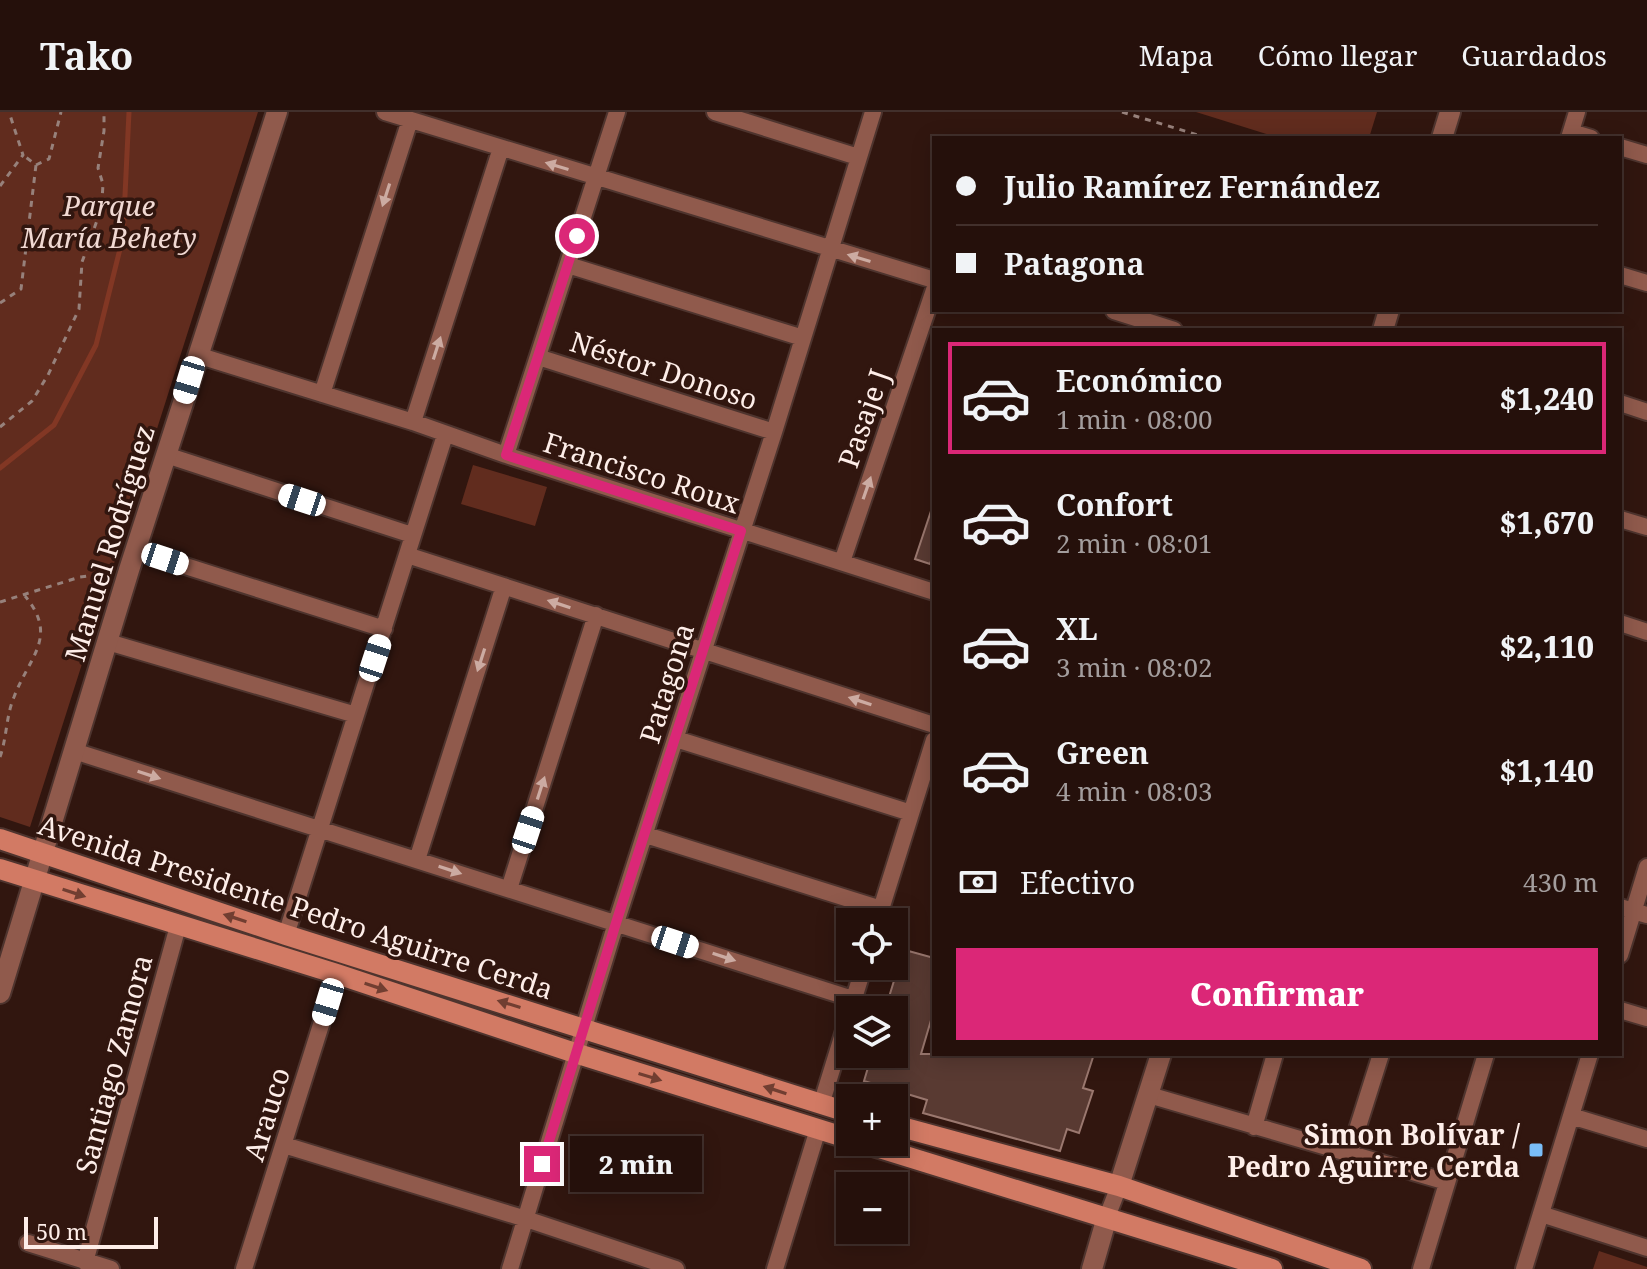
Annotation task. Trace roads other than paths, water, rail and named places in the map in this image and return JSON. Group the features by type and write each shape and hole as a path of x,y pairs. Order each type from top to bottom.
{"main road":[{"name":"Avenida Presidente Pedro Aguirre Cerda","path":"0,839 286,935 836,1109"},
{"name":"Avenida Presidente Pedro Aguirre Cerda","path":"0,869 836,1135"},
{"path":"818,1129 821,1105"},
{"path":"908,1129 1119,1186 1361,1269"},
{"path":"906,1156 1107,1217 1245,1265 1272,1269"}],"street":[{"name":"Manuel Rodríguez","path":"0,993 6,952 34,880 132,560 277,112"},
{"path":"385,112 932,279"},
{"path":"506,455 617,112"},
{"path":"715,112 858,157"},
{"name":"Patagona","path":"510,1269 575,1053 873,112"},
{"path":"1443,136 1450,112"},
{"path":"1570,135 1577,112"},
{"path":"322,394 410,120"},
{"path":"413,422 501,148"},
{"path":"1622,148 1647,155"},
{"path":"568,265 803,338"},
{"path":"1622,276 1647,283"},
{"name":"Pasaje J","path":"842,562 932,296"},
{"path":"1117,312 1168,328"},
{"name":"Francisco Roux","path":"197,355 932,591"},
{"name":"Néstor Donoso","path":"538,357 774,432"},
{"path":"1622,404 1647,412"},
{"path":"286,935 445,435"},
{"path":"166,455 412,535"},
{"path":"1622,520 1647,527"},
{"path":"407,555 932,724"},
{"path":"132,560 384,629"},
{"path":"417,860 504,586"},
{"path":"509,889 596,615"},
{"path":"1622,624 1647,632"},
{"path":"108,642 356,715"},
{"path":"676,739 911,813"},
{"path":"881,908 932,746"},
{"path":"74,751 844,996"},
{"path":"646,835 856,908"},
{"path":"1622,948 1647,867"},
{"name":"Santiago Zamora","path":"85,1262 178,926"},
{"name":"Arauco","path":"244,1269 337,974"},
{"path":"1622,1011 1647,1018"},
{"path":"821,1105 836,1055"},
{"path":"1092,1269 1160,1056"},
{"path":"1254,1127 1274,1056"},
{"path":"1349,1155 1380,1056"},
{"path":"1421,1269 1485,1056"},
{"path":"1524,1269 1589,1056"},
{"path":"1149,1095 1447,1182"},
{"path":"1571,1116 1647,1139"},
{"path":"775,1269 818,1129"},
{"path":"284,1145 526,1219 676,1269"},
{"path":"1541,1214 1647,1248"},
{"path":"28,1243 111,1269"}],"waterway":[{"path":"0,468 54,425 96,345 123,237 129,112"}],"place":[{"name":"Simon Bolívar / Pedro Aguirre Cerda","path":"1536,1150"}],"park label":[{"name":"Parque María Behety","path":"109,221"}]}
